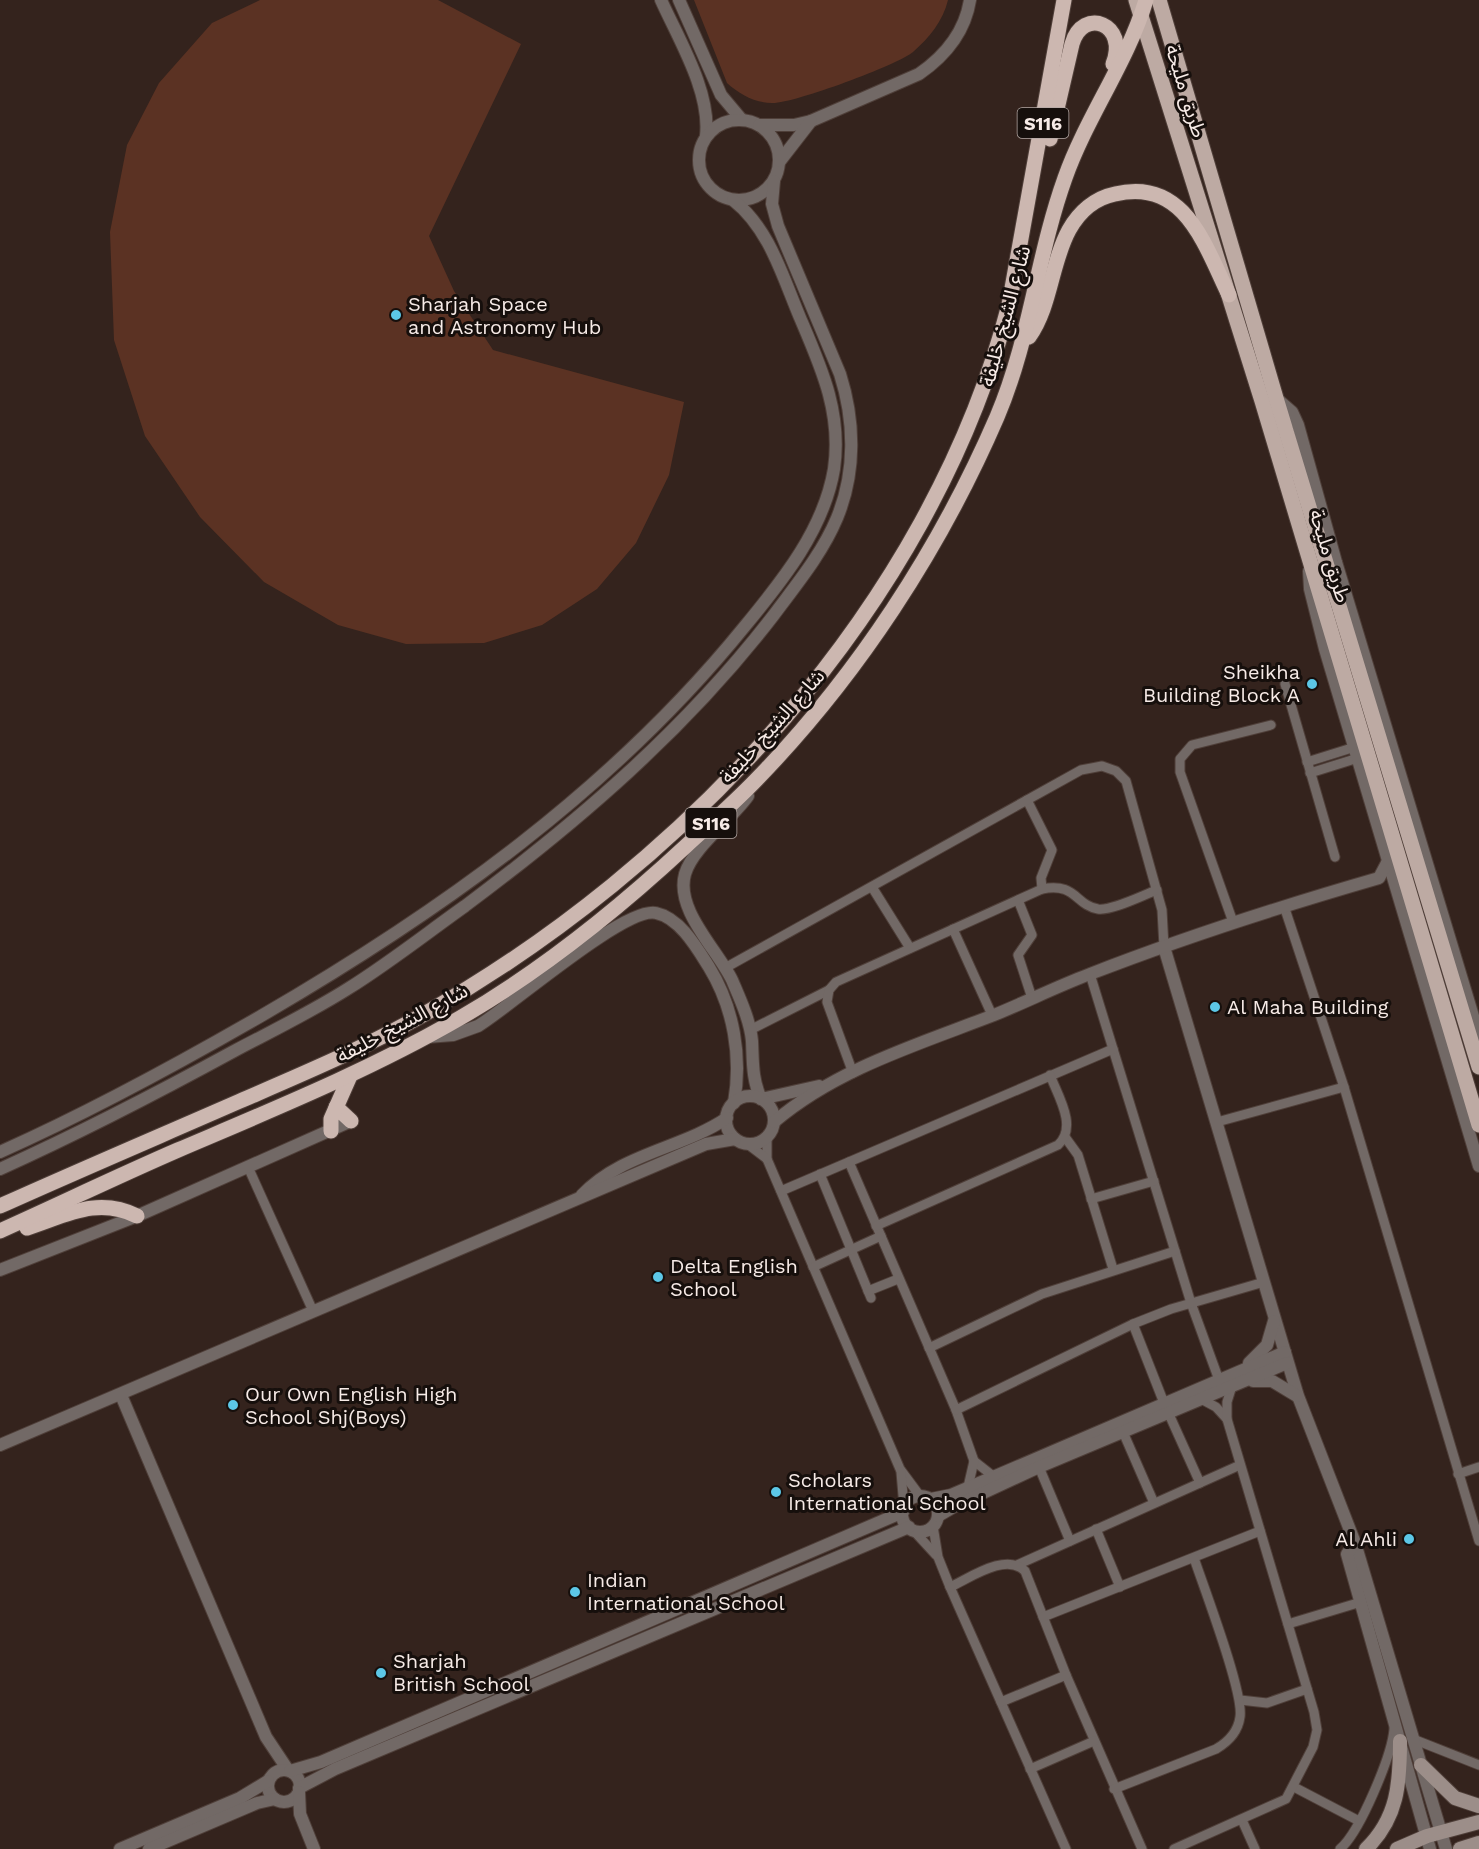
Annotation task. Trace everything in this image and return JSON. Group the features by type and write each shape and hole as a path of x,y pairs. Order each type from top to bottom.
{"highway":[{"name":"شارع الشيخ خليفة","path":"0,1206 381,1038 495,971 575,915 692,815 802,696 868,607 910,538 949,465 985,381 1006,315 1064,0"},
{"name":"شارع الشيخ خليفة","path":"2,1230 109,1180 350,1076 426,1037 496,996 626,902 759,777 840,682 910,580 950,511 990,432 1010,385 1057,202 1074,154 1095,108 1122,60 1146,0"},
{"path":"1020,246 1029,231 1074,37 1078,30 1091,24 1105,26 1111,30 1118,44 1115,58 1099,90 1095,108"},
{"path":"1021,346 1036,325 1070,229 1086,208 1116,193 1149,193 1174,204 1184,212 1200,235 1229,295"},
{"path":"331,1131 330,1122 350,1076"},
{"path":"336,1107 351,1121"},
{"path":"2,1230 24,1229 94,1206 114,1207 137,1216"}],"main road":[{"name":"طريق مليحة","path":"1137,0 1310,561 1442,1005 1474,1123"},
{"name":"طريق مليحة","path":"1159,0 1276,398 1415,839 1479,1067"},
{"path":"1426,994 1442,1005"},
{"path":"1366,1849 1385,1825 1395,1803 1407,1740"},
{"path":"1421,1765 1455,1798 1479,1806"},
{"path":"1397,1849 1428,1843 1441,1833 1479,1822"},
{"path":"1460,1849 1479,1843"}],"street":[{"path":"0,1152 59,1126 226,1036 318,983 502,860 588,791 657,724 757,612 812,532 823,511 834,468 836,423 833,402 816,355 764,233 746,210 733,200 712,190 700,170 699,159 708,122 703,95 661,0"},
{"path":"679,0 721,95 742,120"},
{"path":"706,137 722,123 742,120 759,125 776,126 811,121 911,78 933,64 956,38 970,0"},
{"path":"0,1169 38,1152 283,1025 349,988 443,921 574,822 621,781 746,650 791,592 827,539 845,493 850,469 851,420 840,374 774,215 774,181 780,161 811,121"},
{"path":"759,125 770,134 777,147 780,161"},
{"path":"733,200 756,196 774,181"},
{"path":"1310,561 1309,580 1315,609 1389,859 1426,994 1474,1123 1479,1166"},
{"path":"1284,684 1335,857"},
{"path":"1233,922 1180,772 1180,759 1192,745 1271,725"},
{"path":"1307,762 1357,752"},
{"path":"1310,773 1357,752"},
{"path":"725,968 1088,767 1102,766 1116,771 1129,788 1164,920 1164,947 1286,1358 1298,1396 1355,1543 1407,1740 1428,1843"},
{"path":"759,777 732,815 693,859 684,883 687,908 725,968 750,1030 753,1074 761,1099 772,1111 774,1122"},
{"path":"1027,800 1052,850 1041,878 1042,889"},
{"path":"1415,839 1479,1036"},
{"path":"1066,1849 938,1557 936,1521 938,1510 901,1470 767,1159 767,1137 774,1122 792,1107 853,1073 936,1036 1090,974 1233,922 1379,878 1389,859"},
{"path":"1379,878 1396,888"},
{"path":"872,887 910,948"},
{"path":"750,1030 829,990 836,982 1042,889 1063,888 1098,909 1109,908 1157,890"},
{"path":"1018,900 1032,936 1018,955 1032,998"},
{"path":"1284,906 1344,1087 1479,1541"},
{"path":"426,1037 453,1035 478,1026 618,926 639,914 657,913 672,921 695,946 712,972 725,1001 737,1060 734,1103 727,1118 729,1129 740,1141 767,1159"},
{"path":"953,929 992,1015"},
{"path":"1090,974 1191,1303 1226,1381 1227,1419 1316,1721 1316,1738 1294,1787 1280,1804 1174,1849"},
{"path":"283,1025 321,997 323,988 318,983"},
{"path":"829,990 828,1007 853,1073"},
{"path":"780,1191 1113,1048"},
{"path":"876,1226 1053,1148 1065,1137 1067,1121 1050,1076"},
{"path":"734,1103 750,1096 761,1099 789,1095 836,1081"},
{"path":"1217,1122 1344,1087"},
{"path":"578,1200 593,1185 617,1168 702,1132 727,1118"},
{"path":"0,1270 137,1216 351,1121"},
{"path":"38,1152 33,1150 33,1146 59,1126"},
{"path":"0,1446 706,1144 740,1141 757,1143 767,1137"},
{"path":"1065,1137 1076,1150 1113,1269"},
{"path":"849,1162 956,1410 974,1461 993,1476"},
{"path":"248,1167 313,1311"},
{"path":"820,1174 870,1295 898,1279"},
{"path":"1091,1199 1154,1181"},
{"path":"813,1268 881,1236"},
{"path":"929,1348 1025,1301 1113,1269 1175,1251"},
{"path":"956,1410 1132,1324 1191,1303 1264,1282"},
{"path":"149,1849 257,1803 291,1800 299,1790 345,1765 911,1528 924,1531 955,1506 1123,1432 1166,1408 1201,1399 1263,1351 1272,1332 1274,1317"},
{"path":"1132,1324 1200,1483"},
{"path":"120,1849 240,1798 269,1780 277,1771 289,1771 321,1762 903,1510 914,1497 945,1497 1286,1358"},
{"path":"1226,1381 1266,1380 1278,1383 1298,1396"},
{"path":"121,1395 266,1737 289,1771 298,1778 298,1803 306,1832"},
{"path":"1201,1399 1216,1407 1227,1419"},
{"path":"1123,1432 1154,1503"},
{"path":"968,1487 974,1461"},
{"path":"950,1587 1000,1565 1017,1565 1240,1465"},
{"path":"1040,1467 1070,1541"},
{"path":"1458,1474 1479,1467"},
{"path":"901,1470 903,1510 911,1528 938,1557"},
{"path":"1096,1529 1120,1587"},
{"path":"1043,1617 1260,1532"},
{"path":"1355,1543 1347,1554 1395,1723 1421,1765 1446,1849"},
{"path":"1114,1789 1223,1745 1238,1725 1240,1700 1194,1558"},
{"path":"1017,1565 1028,1577 1066,1675 1142,1849"},
{"path":"1288,1624 1361,1602"},
{"path":"1001,1702 1066,1675"},
{"path":"1240,1700 1267,1703 1307,1689"},
{"path":"1340,1849 1349,1840 1388,1759 1395,1723"},
{"path":"266,1737 271,1761 269,1791 289,1807 306,1832 314,1849"},
{"path":"1407,1740 1479,1766"},
{"path":"1030,1769 1094,1741"},
{"path":"1294,1787 1359,1821"},
{"path":"1242,1820 1255,1849"},
{"path":"1196,1839 1200,1849"}],"shaded area":[{"path":"260,0 438,0 521,44 429,236 454,291 493,350 684,402 669,475 636,543 597,589 542,625 484,643 406,644 338,625 264,582 200,517 145,436 114,340 110,232 127,145 159,83 212,23"},
{"path":"694,0 948,0 943,15 930,35 913,52 903,58 822,91 772,103 748,97 727,83"}],"place":[{"name":"Sharjah Space and Astronomy Hub","path":"396,315"},
{"name":"Sheikha Building Block A","path":"1312,684"},
{"name":"Al Maha Building","path":"1215,1007"},
{"name":"Delta English School","path":"658,1277"},
{"name":"Our Own English High School Shj(Boys)","path":"233,1405"},
{"name":"Scholars International School","path":"776,1492"},
{"name":"Al Ahli","path":"1409,1539"},
{"name":"Indian International School","path":"575,1592"},
{"name":"Sharjah British School","path":"381,1673"}]}
